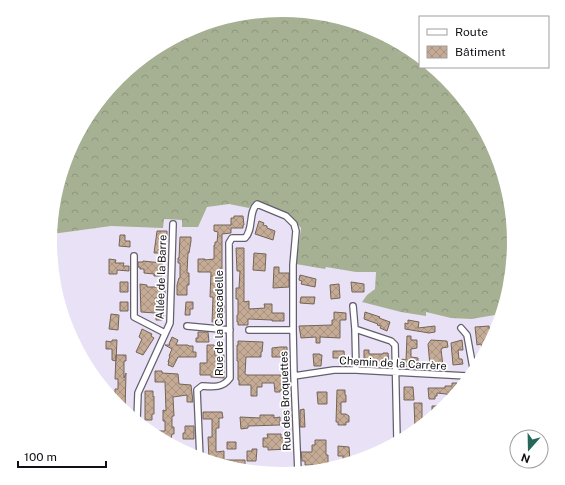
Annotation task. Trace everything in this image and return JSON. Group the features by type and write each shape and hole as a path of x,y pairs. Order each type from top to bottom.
{"street":[{"name":"Rue des Broquettes","path":"258,204 286,216 294,224 296,231 293,265 293,330 298,468"},
{"name":"Rue de la Cascadelle","path":"200,452 197,390 202,386 220,386 227,383 230,378 229,243 232,238 245,238 249,234 253,208 258,204"},
{"name":"Allée de la Barre","path":"137,415 138,392 170,323 173,224"},
{"path":"134,256 134,317 165,333"},
{"path":"353,306 356,370"},
{"path":"187,326 230,330"},
{"path":"462,328 467,335 472,364"},
{"path":"355,329 391,341 395,345 397,437"},
{"path":"249,330 293,330"},
{"name":"Chemin de la Carrère","path":"294,376 334,370 464,376"}],"green space":[{"path":"268,17 297,17 326,21 341,25 382,40 419,63 419,68 425,68 452,94 478,130 496,170 504,199 506,213 508,228 508,257 504,286 496,315 471,319 451,318 426,312 426,316 401,312 362,302 367,295 375,289 376,272 356,272 326,267 325,269 296,264 301,228 285,212 255,200 249,208 229,204 207,207 198,227 182,227 182,220 164,219 163,228 111,226 57,233 61,199 74,156 95,117 113,94 134,73 157,55 196,34 239,21"}],"building":[{"path":"234,216 243,216 244,225 243,228 231,228 231,233 222,234 222,269 220,269 220,272 218,273 219,289 221,289 221,303 224,304 224,313 221,313 221,316 218,316 219,322 212,322 213,297 210,297 211,272 198,272 198,259 214,259 214,245 215,242 217,242 218,232 214,231 214,225 231,225 231,218 234,218"},
{"path":"259,221 264,223 263,225 267,226 267,228 275,231 273,240 255,234"},
{"path":"157,231 167,231 167,237 164,237 164,242 161,242 161,253 154,253"},
{"path":"120,235 125,235 125,241 130,241 130,247 119,246"},
{"path":"180,237 191,237 188,253 187,273 189,273 189,285 187,285 187,295 177,295 177,285 180,278 180,263 178,263 178,258"},
{"path":"236,248 244,248 244,302 249,301 249,309 265,308 264,304 272,304 272,313 284,313 284,321 248,319 248,325 238,325 238,299 236,299 236,288 239,288 240,271 237,271"},
{"path":"254,253 266,254 265,271 253,270"},
{"path":"109,259 116,260 115,263 124,263 123,266 129,266 129,271 117,270 117,274 109,274"},
{"path":"143,261 162,263 162,276 154,276 154,274 144,273 144,269 140,269 140,267 138,267 138,262"},
{"path":"274,267 279,267 279,273 289,273 289,287 273,288"},
{"path":"300,275 316,279 315,287 301,284 302,281 299,280"},
{"path":"120,282 128,282 128,292 120,292"},
{"path":"351,282 364,284 364,292 352,292"},
{"path":"140,284 147,285 147,287 165,287 165,295 161,295 161,298 155,298 155,307 163,308 163,320 156,320 155,313 141,312"},
{"path":"339,284 340,298 331,299 330,285"},
{"path":"301,297 315,297 314,304 300,303"},
{"path":"120,302 128,302 128,311 120,311"},
{"path":"186,302 193,302 193,309 190,309 190,315 185,315"},
{"path":"334,312 346,313 346,320 340,320 340,338 320,337 320,343 316,343 316,337 301,338 299,326 332,325 332,320 334,320"},
{"path":"365,312 390,322 387,331 380,328 381,326 377,325 378,324 364,319"},
{"path":"111,314 119,315 118,330 109,329"},
{"path":"408,320 419,322 418,328 435,326 435,332 429,333 405,329 405,323 408,324"},
{"path":"489,326 490,331 482,348 481,344 477,345 475,327"},
{"path":"142,329 152,334 151,336 154,338 143,355 136,352 142,339 139,337"},
{"path":"198,332 208,332 209,342 196,342"},
{"path":"407,336 411,336 411,340 417,340 417,348 411,349 411,357 418,358 418,367 402,366 402,359 406,360"},
{"path":"172,337 178,340 176,345 193,346 193,352 196,352 196,357 178,357 173,367 168,365 169,356 172,349 165,345 170,345 169,344"},
{"path":"112,340 117,340 116,361 112,360 112,349 106,349 106,341 112,342"},
{"path":"431,340 447,341 448,347 441,349 443,366 430,366 428,344"},
{"path":"462,340 463,350 458,350 459,359 462,359 463,364 453,365 451,343"},
{"path":"238,341 263,342 261,357 246,357 245,374 283,375 284,390 275,392 274,383 262,383 262,387 257,387 257,396 251,396 251,385 239,385 237,361"},
{"path":"207,345 214,345 215,356 224,355 224,378 211,377 211,375 200,375 200,363 207,363"},
{"path":"287,347 287,357 272,357 272,348"},
{"path":"364,350 369,350 369,354 388,353 389,362 387,362 387,365 364,364"},
{"path":"333,351 344,351 345,364 339,364 339,358 333,358"},
{"path":"313,354 322,355 321,366 314,366"},
{"path":"116,355 126,355 126,361 124,361 124,378 126,373 125,404 115,393 115,389 118,389 118,379 115,379"},
{"path":"155,371 162,371 162,373 178,374 179,384 191,385 193,402 187,402 187,395 173,397 174,416 172,416 172,427 174,427 174,434 172,434 171,439 159,431 165,431 163,410 166,411 165,382 155,382"},
{"path":"452,383 457,383 449,395 437,393 435,399 429,399 428,388 445,388 445,386 452,386"},
{"path":"404,387 413,387 414,400 404,400"},
{"path":"337,390 345,390 346,402 341,402 341,414 346,414 349,416 349,422 346,422 346,425 338,425 338,422 336,422"},
{"path":"145,391 153,391 154,414 152,414 152,420 145,420"},
{"path":"317,392 327,392 327,404 318,404"},
{"path":"414,403 422,403 422,419 415,425"},
{"path":"432,406 438,406 432,411"},
{"path":"304,409 305,427 300,427 300,410"},
{"path":"203,412 222,412 223,418 219,418 219,428 216,428 216,452 224,451 224,460 209,456 208,437 212,437 212,419 203,419"},
{"path":"260,415 274,415 274,418 280,417 280,425 248,426 248,428 241,429 240,417 260,418"},
{"path":"185,426 194,426 194,439 183,439"},
{"path":"267,434 281,434 281,438 288,437 289,449 268,450 268,447 263,447 263,438 268,438"},
{"path":"315,440 326,440 326,455 328,455 328,463 313,466 305,465 305,461 302,461 301,452 312,452 312,445 315,445"},
{"path":"227,442 236,442 236,449 227,449"},
{"path":"338,446 349,447 350,458 343,459 343,456 338,456"},
{"path":"252,449 257,449 256,461 247,461 247,451 252,451"},
{"path":"224,460 245,460 245,465"}]}
